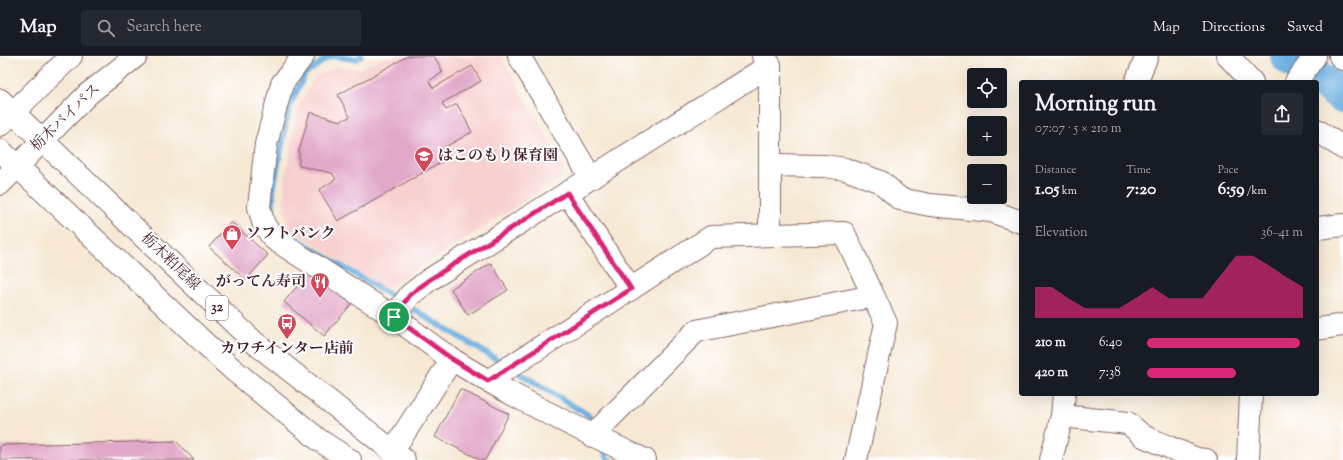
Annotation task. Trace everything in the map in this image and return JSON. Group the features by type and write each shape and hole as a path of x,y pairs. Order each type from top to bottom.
{"street":[{"path":"4,112 71,56"},
{"name":"栃木バイパス","path":"0,184 88,94 136,56"},
{"path":"303,56 282,84 266,144 259,208 264,225 274,239 394,317 452,359 488,381 592,436 645,460"},
{"path":"1137,80 1147,56"},
{"path":"1228,56 1250,80"},
{"path":"1297,80 1315,56"},
{"path":"1340,56 1343,59"},
{"path":"527,59 591,178"},
{"path":"394,317 410,295 429,280 591,178 766,61"},
{"path":"766,61 771,165 770,234"},
{"name":"栃木粕尾線","path":"4,112 43,141 254,344 398,456"},
{"path":"1319,131 1343,148"},
{"name":"32","path":"0,150 231,368 319,440 350,460"},
{"path":"771,165 845,168 881,182 900,199 991,211 1019,221"},
{"path":"567,193 631,289"},
{"path":"1319,228 1343,225"},
{"path":"488,381 711,236 844,233 886,323 856,460"},
{"path":"592,436 696,331 873,296"},
{"path":"1319,329 1343,325"},
{"path":"398,456 452,359"},
{"path":"1051,460 1062,416 1064,396"},
{"path":"1248,460 1251,396"},
{"path":"1062,416 1128,423 1143,436 1196,459 1206,460"}],"shaded area":[{"name":"はこのもり保育園","path":"386,56 501,56 564,168 560,179 385,289 289,228 284,208 285,180 298,108 315,77 336,67 360,69"}],"building":[{"name":"はこのもり保育園","path":"408,56 434,56 443,72 429,81 433,88 472,66 481,81 442,103 446,110 457,104 472,132 440,150 445,160 338,221 319,190 336,179 332,173 299,166 299,151 310,112 340,121 350,117 338,95"},
{"path":"231,222 268,255 246,280 209,247"},
{"path":"491,263 508,290 468,315 451,289"},
{"path":"314,266 355,300 324,336 284,302"},
{"path":"460,389 509,414 485,460 481,460 435,437"},
{"path":"176,441 194,460 0,460 0,445"}],"waterway":[{"path":"330,56 305,74 289,107 273,190 273,225 506,365"},
{"path":"330,56 356,59 361,56"},
{"path":"1288,56 1343,96"},
{"path":"514,370 590,416 594,426"},
{"path":"602,446 607,459 610,460"}],"place":[{"name":"はこのもり保育園","path":"424,173"},
{"name":"ソフトバンク","path":"232,251"},
{"name":"がってん寿司","path":"320,299"},
{"name":"カワチインター店前","path":"287,340"}],"route":[{"path":"567,193 631,289 488,381 452,359 394,317 410,295 429,280 567,193"}]}
